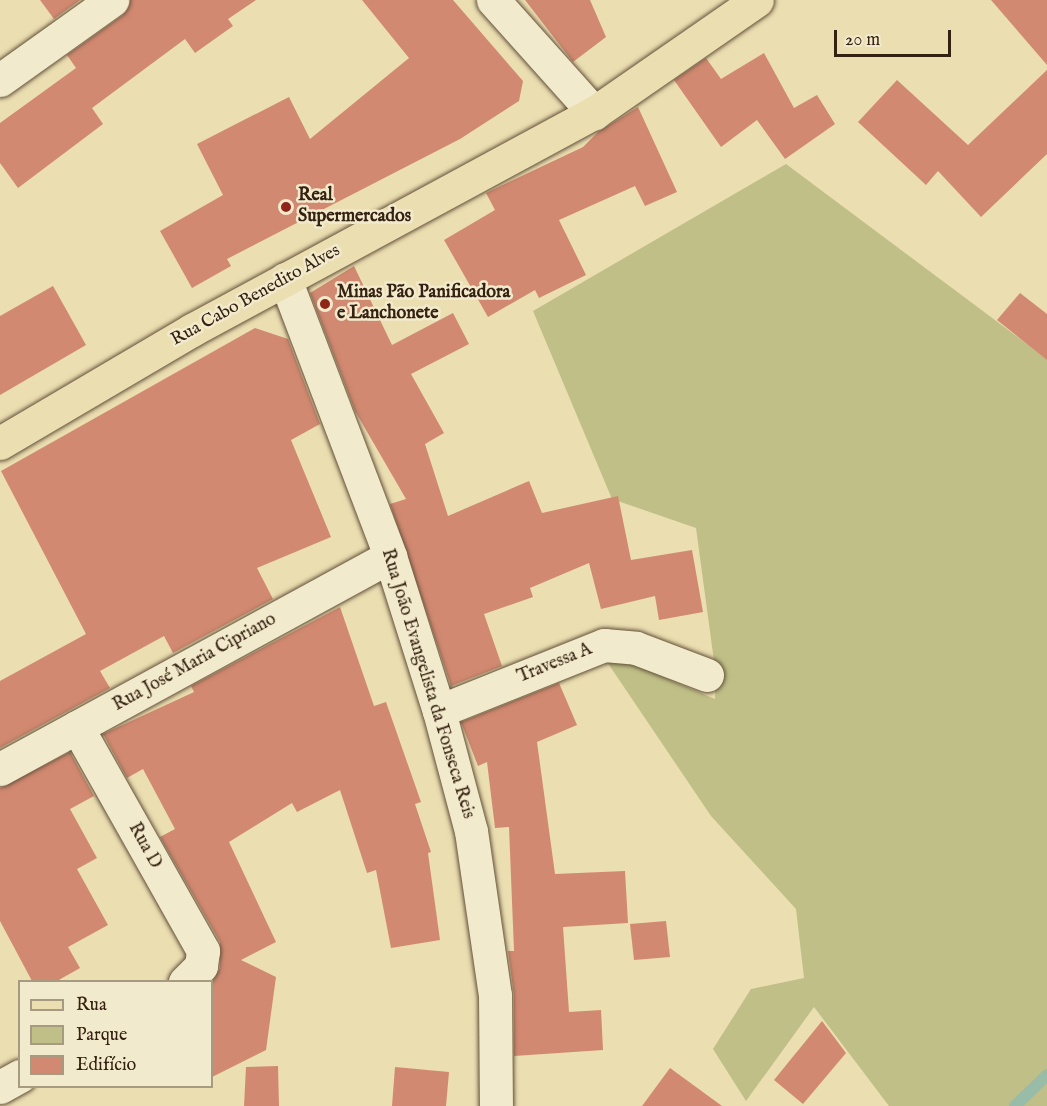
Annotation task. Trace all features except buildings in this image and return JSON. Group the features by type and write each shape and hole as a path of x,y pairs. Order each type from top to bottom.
{"main road":[{"name":"Rua Cabo Benedito Alves","path":"0,443 285,279 594,113 757,0"}],"street":[{"path":"0,80 112,0"},
{"path":"493,0 594,113"},
{"name":"Rua João Evangelista da Fonseca Reis","path":"285,279 390,556 439,711 471,831 495,994 496,1106"},
{"name":"Rua José Maria Cipriano","path":"0,769 390,556"},
{"name":"Travessa A","path":"439,711 604,645 636,648 707,675"},
{"name":"Rua D","path":"77,727 203,951 193,974"},
{"path":"0,1087 18,1077"}],"green space":[{"path":"786,164 1047,359 1047,1106 889,1106 814,1007 746,1101 713,1049 751,989 804,978 796,909 711,816 599,650 715,699 716,676 696,528 612,499 533,311"}],"waterway":[{"path":"1015,1106 1047,1075"}],"place":[{"name":"Real Supermercados","path":"286,207"},
{"name":"Minas Pão Panificadora e Lanchonete","path":"325,304"}]}
